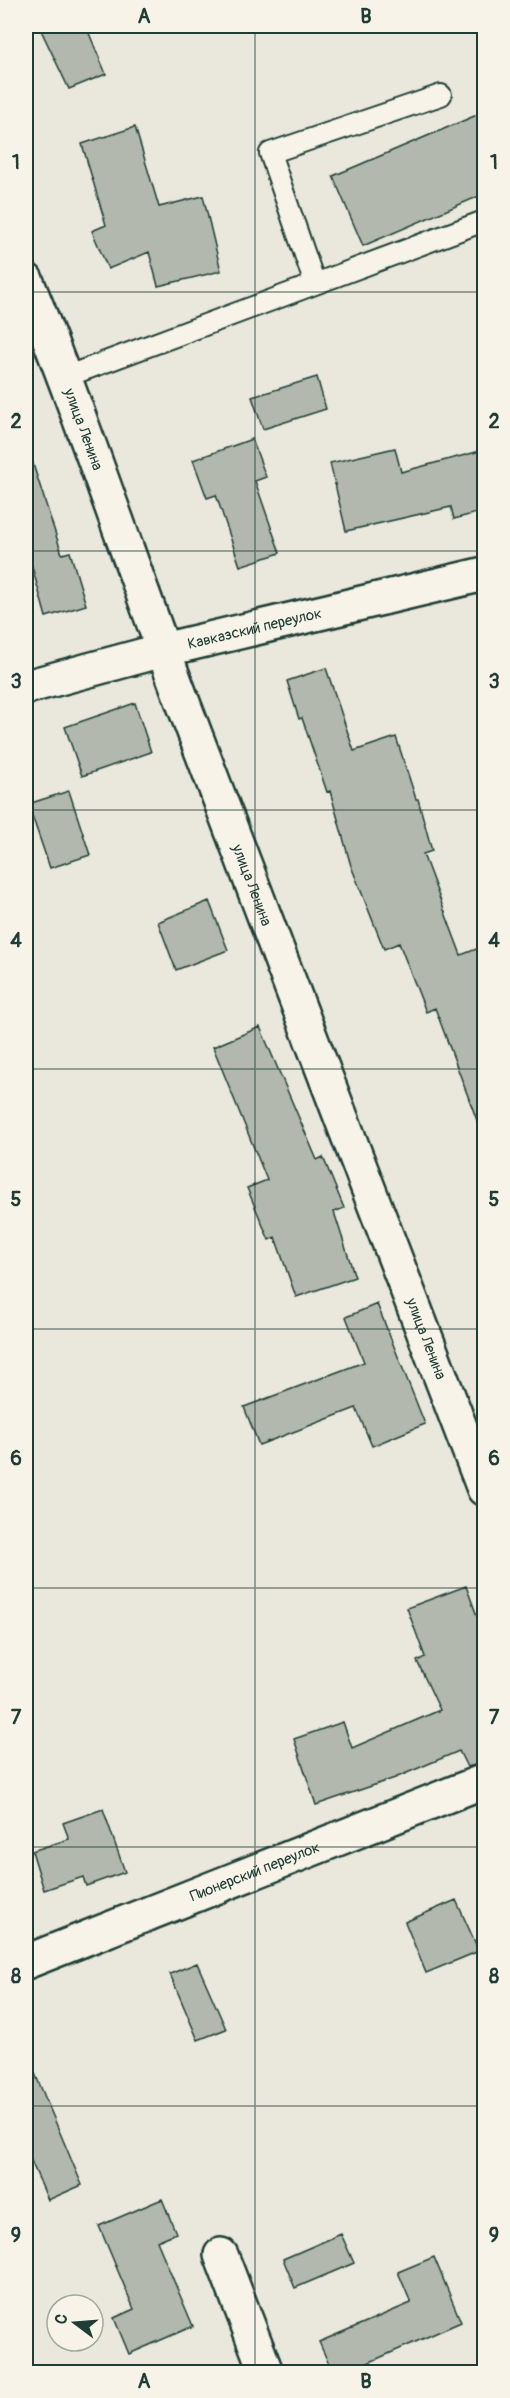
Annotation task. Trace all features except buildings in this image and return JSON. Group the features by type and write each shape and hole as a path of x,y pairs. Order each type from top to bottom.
{"street":[{"name":"улица Ленина","path":"26,280 65,376 163,650 290,986 484,1489"},
{"name":"Кавказский переулок","path":"26,687 163,650 484,574"},
{"name":"Пионерский переулок","path":"26,1962 484,1780"},
{"path":"221,2255 266,2373"}],"lane":[{"path":"315,284 270,153 441,95"},
{"path":"65,376 484,221"}]}
